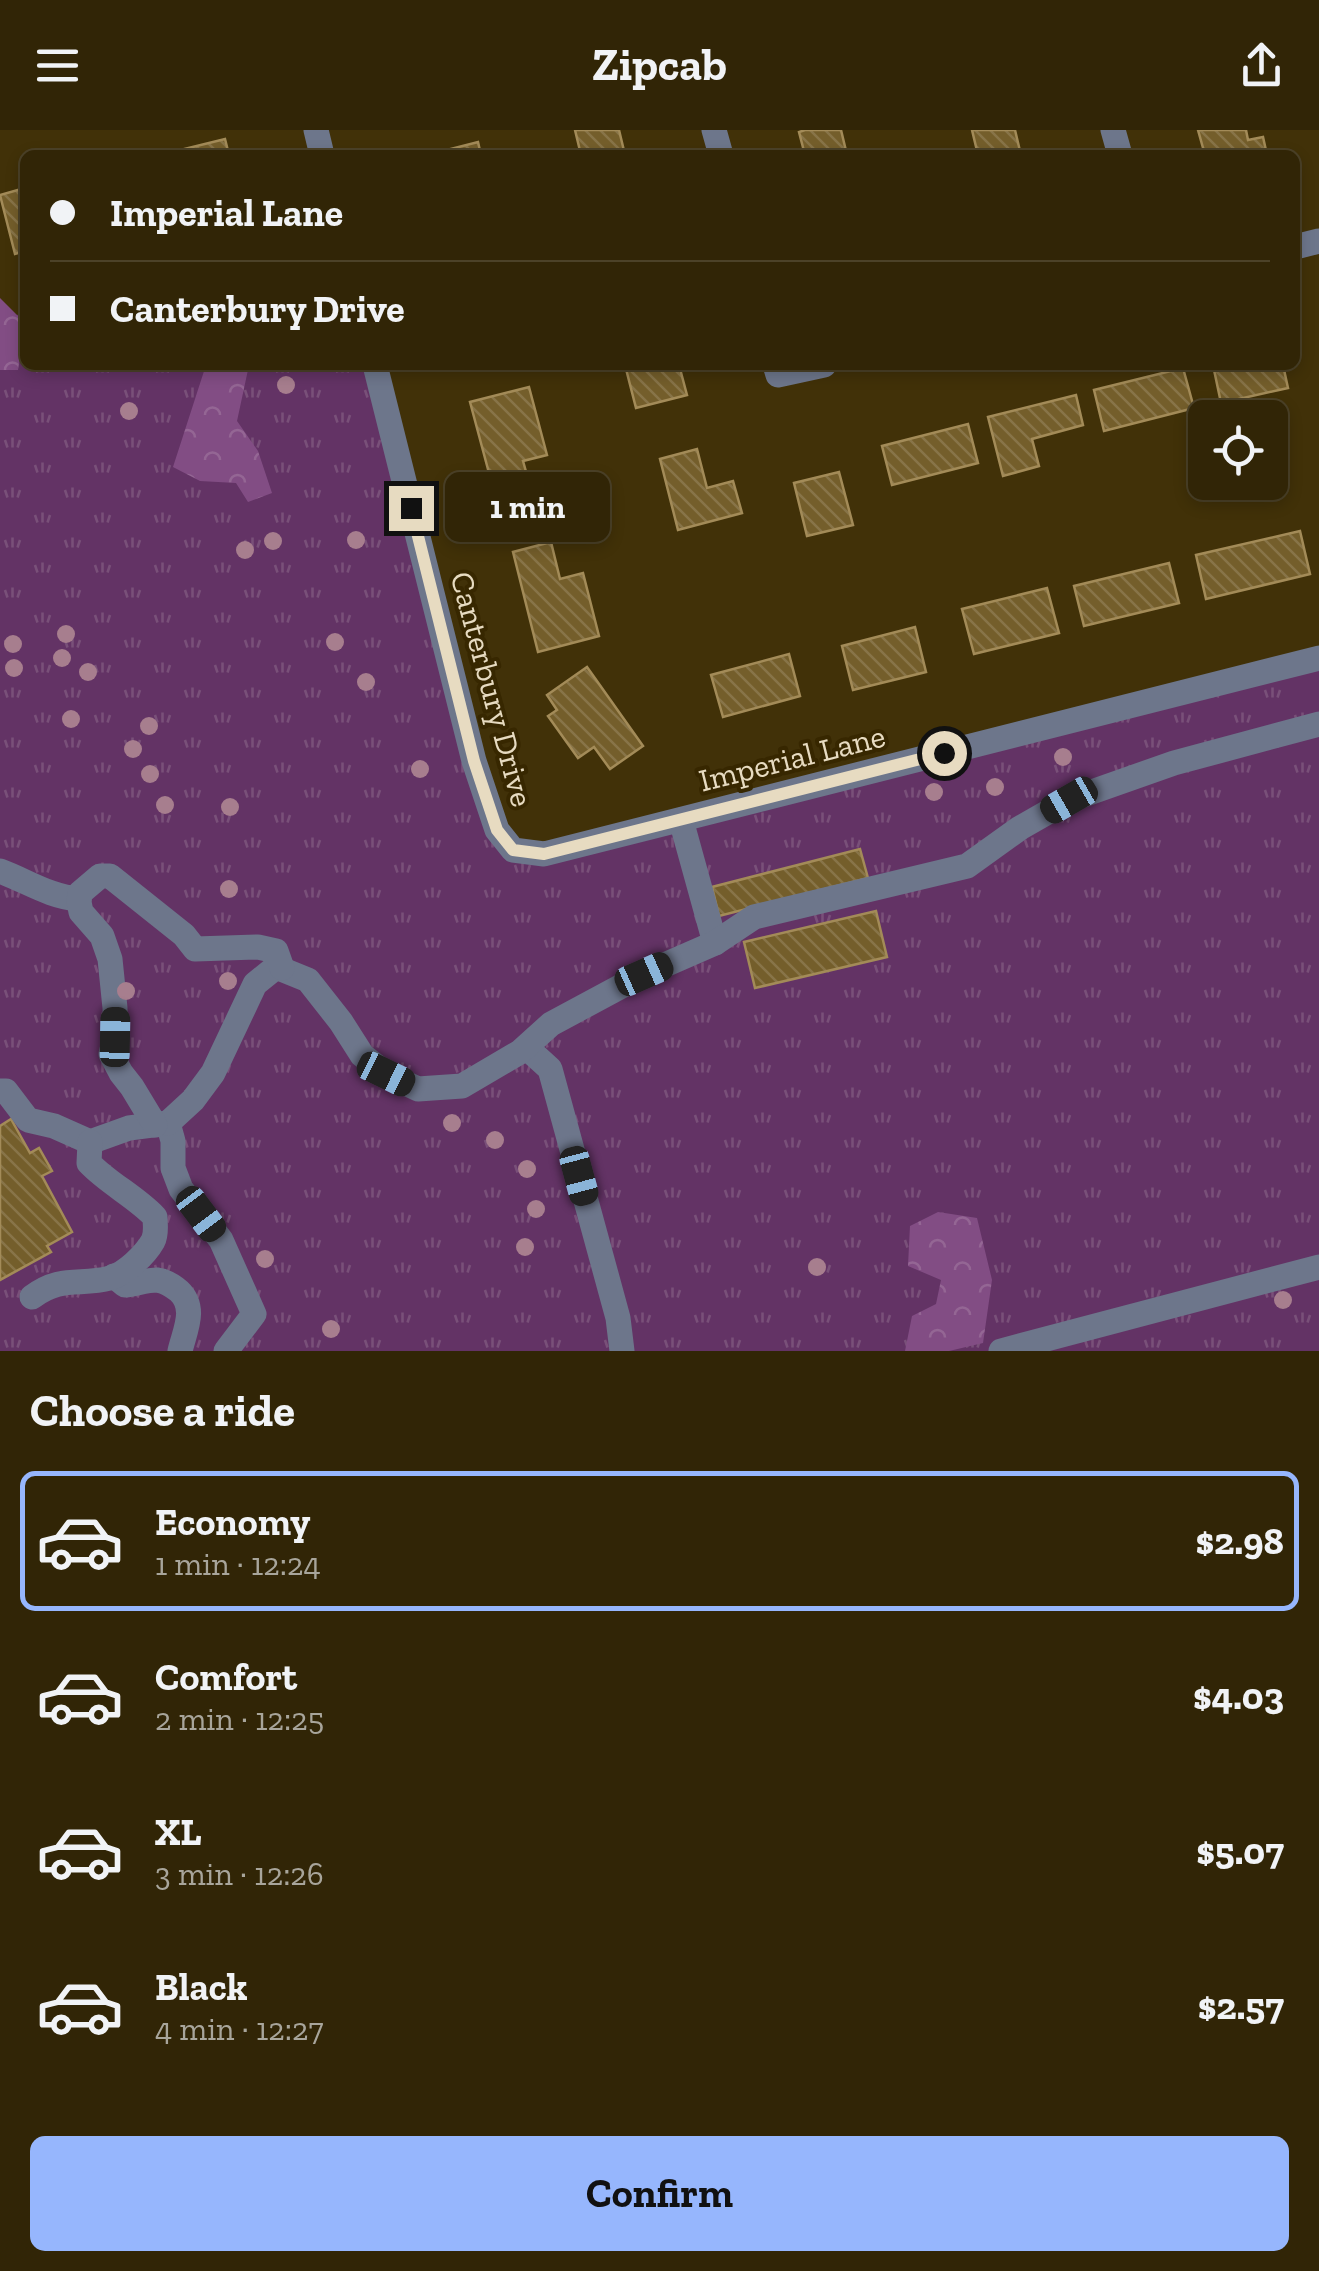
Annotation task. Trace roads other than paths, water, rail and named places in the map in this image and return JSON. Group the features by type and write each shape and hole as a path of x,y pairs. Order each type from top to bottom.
{"street":[{"name":"Canterbury Drive","path":"376,370 474,761 497,830 513,850"},
{"name":"Imperial Lane","path":"513,850 544,854 1319,658"},
{"path":"0,1091 6,1090 28,1120 54,1126 90,1142 129,1128 161,1124 193,1100 213,1073 255,984 276,967 308,980 362,1055 386,1074 418,1089 462,1086 527,1048 551,1024 644,974 715,944 754,918 967,866 1020,828 1069,800 1174,763 1319,724"},
{"path":"681,820 715,944"},
{"path":"0,870 62,898 80,899"},
{"path":"226,1351 254,1314 221,1240 181,1188 173,1168 173,1141 121,1074 112,1054 115,1008 110,960 102,936 81,912 80,894 100,876 110,876 184,935 195,949 258,948 276,952 282,968"},
{"path":"527,1048 550,1069 618,1318 622,1351"},
{"path":"32,1297 45,1287 121,1273 153,1241 155,1216 89,1163 90,1142"},
{"path":"1001,1351 1319,1267"},
{"path":"114,1276 125,1285 158,1280 183,1294 189,1322 180,1351"}]}
